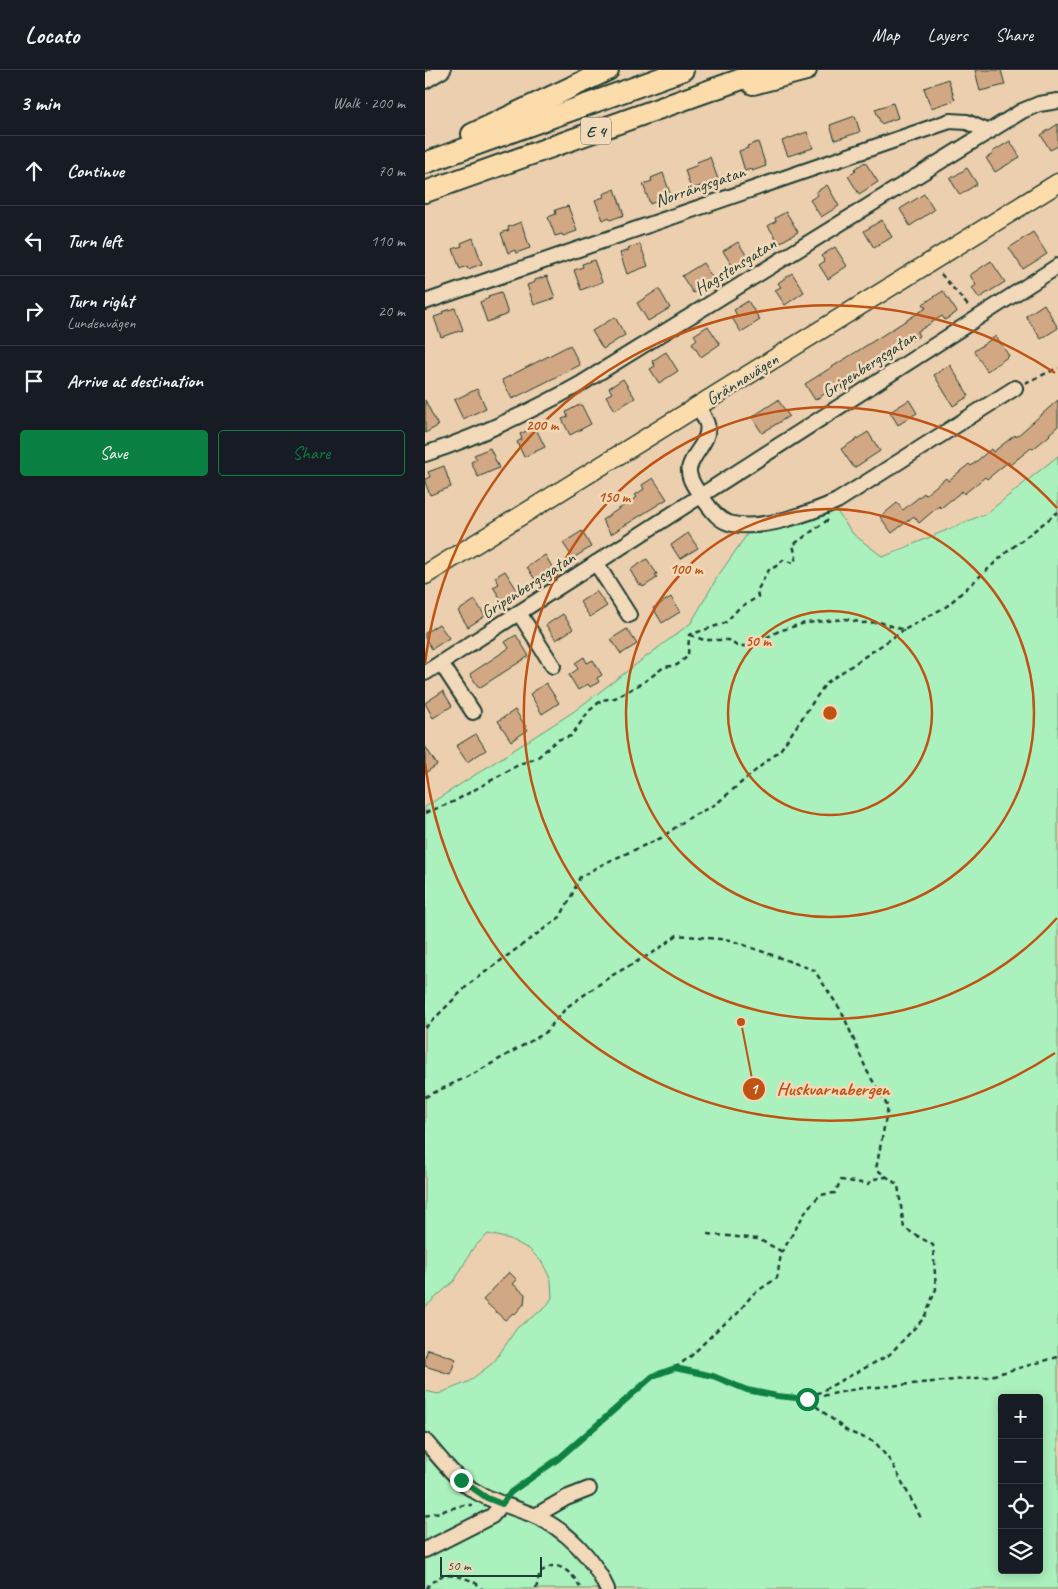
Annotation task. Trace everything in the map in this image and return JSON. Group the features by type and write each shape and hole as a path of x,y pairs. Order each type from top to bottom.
{"highway":[{"path":"425,156 608,70"},
{"name":"E 4","path":"425,163 683,70"},
{"name":"E 4","path":"425,192 767,70"},
{"path":"664,107 806,70"}],"main road":[{"name":"Grännavägen","path":"425,575 1058,183"}],"street":[{"path":"425,82 443,70"},
{"name":"Hagstensgatan","path":"425,454 543,405 582,383 1023,111 1039,104 1058,101"},
{"name":"Norrängsgatan","path":"425,302 950,120 967,122 989,132"},
{"name":"Gripenbergsgatan","path":"425,673 1058,266"},
{"path":"699,407 707,425 707,437 692,459 689,472 693,485 718,518 729,523 750,524 779,521 809,513 832,503 870,481 1015,388"},
{"path":"596,563 629,615"},
{"path":"519,613 553,666"},
{"path":"441,663 473,712"},
{"path":"425,1442 461,1480 480,1494 535,1516 559,1531 590,1558 607,1589"},
{"path":"535,1516 566,1498 589,1489"},
{"path":"425,1550 492,1516 502,1504"}],"path":[{"path":"939,271 978,316"},
{"path":"1015,388 1058,368"},
{"path":"689,635 725,623 739,608 758,597 757,592 770,568 775,567 783,560 794,563 796,557 793,545 829,521 832,503"},
{"path":"425,1028 469,984 560,917 580,877 605,863 661,838 687,819 716,804 781,749 826,683 864,659 904,630 947,606 1008,551 1058,512"},
{"path":"689,635 704,640 728,640 737,646 750,646 779,631 805,623 846,619 863,623 879,622 904,630"},
{"path":"425,813 453,802 520,764 537,758 557,740 571,736 589,711 602,700 615,698 644,682 664,667 677,665 688,656 689,635"},
{"path":"425,1097 475,1073 545,1033 567,1007 611,976 657,951 677,935 730,940 814,970 842,1012 867,1071 888,1107 876,1169 898,1185 904,1228 933,1245 936,1289 924,1318 889,1355 807,1399"},
{"path":"502,1504 511,1492 558,1459 653,1376 675,1368 691,1356 719,1328 737,1314 753,1294 777,1278 783,1252 807,1209 820,1196 835,1193 841,1180 868,1184 874,1179 887,1177"},
{"path":"708,1234 758,1240 783,1252"},
{"path":"675,1368 713,1376 747,1390 807,1399 856,1389 987,1377 1058,1358"},
{"path":"807,1399 847,1431 875,1442 892,1462 922,1520"},
{"path":"425,1516 464,1506 476,1505"},
{"path":"535,1589 540,1572 551,1566 561,1566 579,1584 580,1589"},
{"path":"427,1589 429,1584 443,1575 457,1577 477,1584 482,1589"}],"green space":[{"path":"1058,456 1058,1589 425,1589 425,1391 438,1394 468,1382 494,1362 517,1328 545,1308 552,1298 551,1280 542,1262 529,1249 510,1239 488,1234 473,1248 455,1280 425,1307 425,807 573,712 691,623 718,576 748,533 771,531 793,526 836,510 853,534 883,557 987,513"}],"building":[{"path":"975,70 1001,70 1005,85 980,91"},
{"path":"948,79 955,100 931,108 924,88"},
{"path":"893,103 898,118 881,124 875,109"},
{"path":"855,116 860,132 835,140 830,125"},
{"path":"1058,124 1058,146 1050,150 1041,135"},
{"path":"807,132 813,148 788,156 782,141"},
{"path":"1010,141 1020,157 995,172 986,158"},
{"path":"758,142 766,166 752,171 751,169 745,171 739,151"},
{"path":"710,157 719,182 691,189 685,170 698,165 697,162"},
{"path":"865,162 878,182 859,194 848,176 856,171 854,169"},
{"path":"967,168 977,184 960,195 950,179"},
{"path":"663,173 672,199 658,204 657,201 650,204 643,184 652,181 651,178"},
{"path":"827,185 839,206 821,217 810,200 818,195 816,192"},
{"path":"615,189 624,215 610,220 609,217 603,220 595,200 604,197 603,194"},
{"path":"924,194 934,210 910,226 900,209"},
{"path":"568,206 577,231 563,236 562,234 555,236 548,217 556,214 555,210"},
{"path":"786,212 798,232 779,243 768,226 776,221 775,218"},
{"path":"882,220 892,237 874,248 864,231"},
{"path":"521,222 530,248 516,253 515,250 508,253 501,233 509,230 508,227"},
{"path":"1033,232 1047,254 1023,269 1009,248"},
{"path":"473,238 482,264 468,269 467,266 460,269 453,249 462,246 461,243"},
{"path":"738,242 748,258 733,267 723,251"},
{"path":"640,244 648,266 627,274 620,253"},
{"path":"835,247 847,266 828,279 819,265 825,261 821,256"},
{"path":"594,260 602,282 581,290 574,270 583,267 582,264"},
{"path":"991,261 1005,282 979,298 972,288 976,285 970,275"},
{"path":"703,263 714,280 693,293 682,276"},
{"path":"792,273 804,292 785,305 775,290 781,287 778,283"},
{"path":"547,276 555,298 534,305 527,285"},
{"path":"659,289 670,308 648,321 637,303"},
{"path":"943,291 957,312 945,320 942,316 917,332 919,336 815,400 805,384 926,308 923,304"},
{"path":"501,292 508,314 487,322 480,302 489,298 488,296"},
{"path":"748,301 760,320 741,332 732,318 737,315 734,310"},
{"path":"1044,304 1058,328 1041,339 1026,316"},
{"path":"455,308 463,330 441,337 434,317"},
{"path":"615,317 625,335 603,349 592,331"},
{"path":"708,326 720,344 701,357 692,343 697,339 694,335"},
{"path":"996,336 1009,356 987,371 974,351"},
{"path":"570,345 580,365 512,399 502,380"},
{"path":"666,352 678,371 659,383 650,369 655,366 652,361"},
{"path":"950,365 969,396 953,406 934,375"},
{"path":"623,379 635,398 615,410 606,396 612,393 609,388"},
{"path":"477,389 486,408 463,419 454,400"},
{"path":"425,400 438,426 425,433"},
{"path":"778,400 789,416 762,433 752,417"},
{"path":"909,400 917,413 898,425 890,412"},
{"path":"1058,400 1058,426 1033,449 1031,448 1010,465 1008,462 964,494 962,491 941,508 939,506 919,523 914,516 892,533 880,517 897,503 903,510 946,478 948,481 969,464 971,466 991,449 993,452 1015,435 1016,437"},
{"path":"581,404 591,424 570,435 562,419 568,417 566,412"},
{"path":"535,427 545,447 524,457 517,442 522,439 520,434"},
{"path":"868,432 880,451 854,468 841,449"},
{"path":"490,448 499,468 478,477 471,462 477,459 474,455"},
{"path":"444,466 451,487 430,495 425,482 425,479 430,477 428,472"},
{"path":"653,478 667,499 611,534 602,520 637,497 635,495 644,489 642,485"},
{"path":"582,531 591,547 573,558 563,543"},
{"path":"688,533 698,548 680,559 671,545"},
{"path":"545,555 554,570 536,581 527,567"},
{"path":"647,559 657,574 655,575 657,578 643,587 641,584 639,585 630,570"},
{"path":"505,571 519,593 503,602 493,587 499,584 495,577"},
{"path":"596,591 607,606 590,617 580,602"},
{"path":"671,597 680,612 662,623 653,608"},
{"path":"475,600 485,616 468,627 458,611"},
{"path":"563,614 573,629 556,640 546,625"},
{"path":"439,624 449,638 432,649 425,638 425,633"},
{"path":"627,629 637,644 621,654 611,639"},
{"path":"516,635 529,656 479,688 470,674 509,648 505,642"},
{"path":"584,657 587,663 593,660 602,675 597,678 599,682 590,687 588,684 578,690 569,675 578,669 575,663"},
{"path":"546,683 559,703 542,714 530,694"},
{"path":"443,691 452,706 433,718 425,703"},
{"path":"515,710 528,730 511,741 498,721"},
{"path":"476,734 486,750 467,762 456,746"},
{"path":"425,746 437,765 425,773"},
{"path":"509,1272 517,1280 513,1284 525,1294 524,1304 515,1314 513,1313 505,1320 483,1300"},
{"path":"428,1349 456,1359 450,1374 425,1366"}],"place":[{"name":"Huskvarnabergen","path":"741,1022"}],"route":[{"path":"461,1480 473,1490 502,1504 511,1492 558,1459 653,1376 675,1368 713,1376 747,1390 807,1399"}]}
